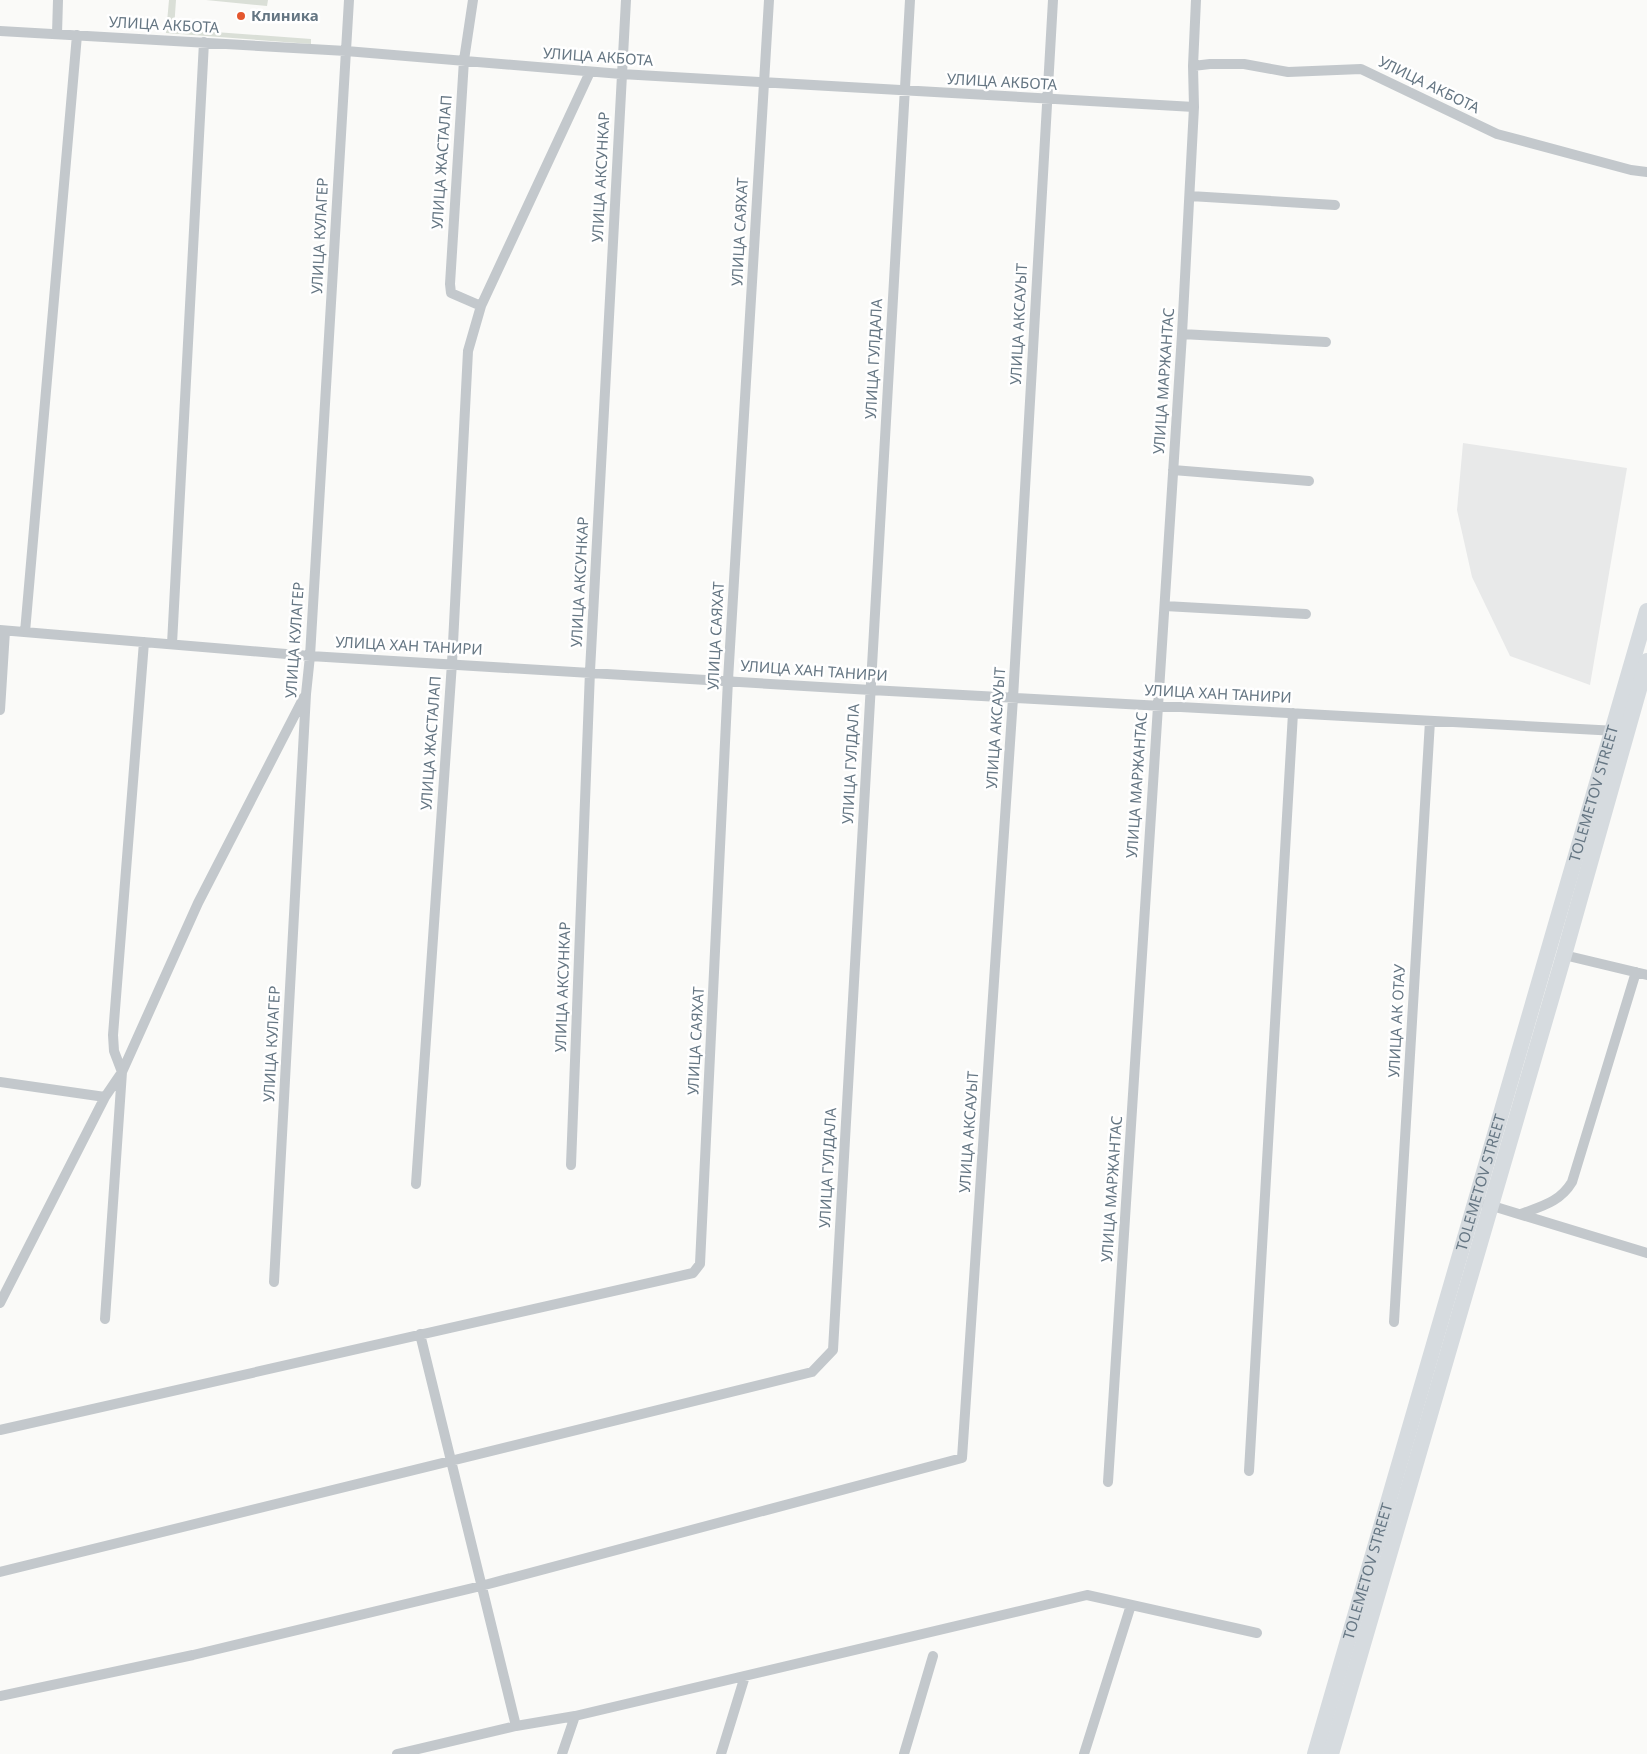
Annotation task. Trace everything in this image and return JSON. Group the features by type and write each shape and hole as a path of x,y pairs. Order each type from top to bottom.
{"main road":[{"name":"TOLEMETOV STREET","path":"1315,1754 1483,1203 1564,955 1647,611"},
{"name":"TOLEMETOV STREET","path":"1331,1754 1483,1203 1619,731 1647,662"}],"street":[{"path":"57,34 58,0"},
{"name":"УЛИЦА КУЛАГЕР","path":"274,1282 306,694 310,656 349,0"},
{"name":"УЛИЦА ЖАСТАЛАП","path":"473,0 464,60 450,284 451,293 455,296 481,306"},
{"name":"УЛИЦА АКСУНКАР","path":"571,1166 590,671 626,0"},
{"name":"УЛИЦА САЯХАТ","path":"420,1334 694,1273 700,1264 728,680 769,0"},
{"name":"УЛИЦА ГУЛДАЛА","path":"450,1461 812,1372 833,1350 910,0"},
{"name":"УЛИЦА АКСАУЫТ","path":"481,1586 962,1458 1013,698 1053,0"},
{"name":"УЛИЦА МАРЖАНТАС","path":"1108,1482 1182,334 1194,107 1193,66 1196,0"},
{"name":"УЛИЦА АКБОТА","path":"0,31 346,51 621,74 1194,107"},
{"path":"25,632 76,35"},
{"path":"172,644 204,42"},
{"name":"УЛИЦА АКБОТА","path":"1193,66 1244,64 1288,72 1361,69 1497,134 1631,170 1647,172"},
{"name":"УЛИЦА ЖАСТАЛАП","path":"416,1184 452,663 468,351 481,306 590,72"},
{"path":"1190,196 1335,205"},
{"path":"1182,334 1326,342"},
{"path":"1173,470 1309,481"},
{"path":"1165,606 1306,614"},
{"path":"0,710 2,630"},
{"name":"УЛИЦА ХАН ТАНИРИ","path":"2,630 310,656 590,671 870,690 1619,731"},
{"path":"105,1319 122,1072 114,1051 113,1035 144,642"},
{"path":"0,1303 105,1098 122,1072 198,903 306,694"},
{"path":"1248,1471 1294,713"},
{"name":"УЛИЦА АК ОТАУ","path":"1394,1322 1430,721"},
{"path":"1564,955 1647,975"},
{"path":"1521,1214 1558,1199 1565,1193 1572,1182 1636,972"},
{"path":"0,1082 105,1098"},
{"path":"1483,1203 1647,1253"},
{"path":"0,1430 420,1334 516,1726"},
{"path":"0,1572 450,1461"},
{"path":"0,1696 193,1655 481,1586"},
{"path":"397,1754 516,1726 575,1716 1088,1595 1257,1633"},
{"path":"1084,1754 1131,1605"},
{"path":"904,1754 933,1656"},
{"path":"721,1754 745,1676"},
{"path":"562,1754 575,1716"}],"shaded area":[{"path":"169,0 176,0 174,29 311,39 311,44 166,33"},
{"path":"206,0 268,0 267,6"},
{"path":"1463,443 1627,468 1590,685 1510,656 1472,577 1457,510"}],"place":[{"name":"Клиника","path":"241,16"}]}
